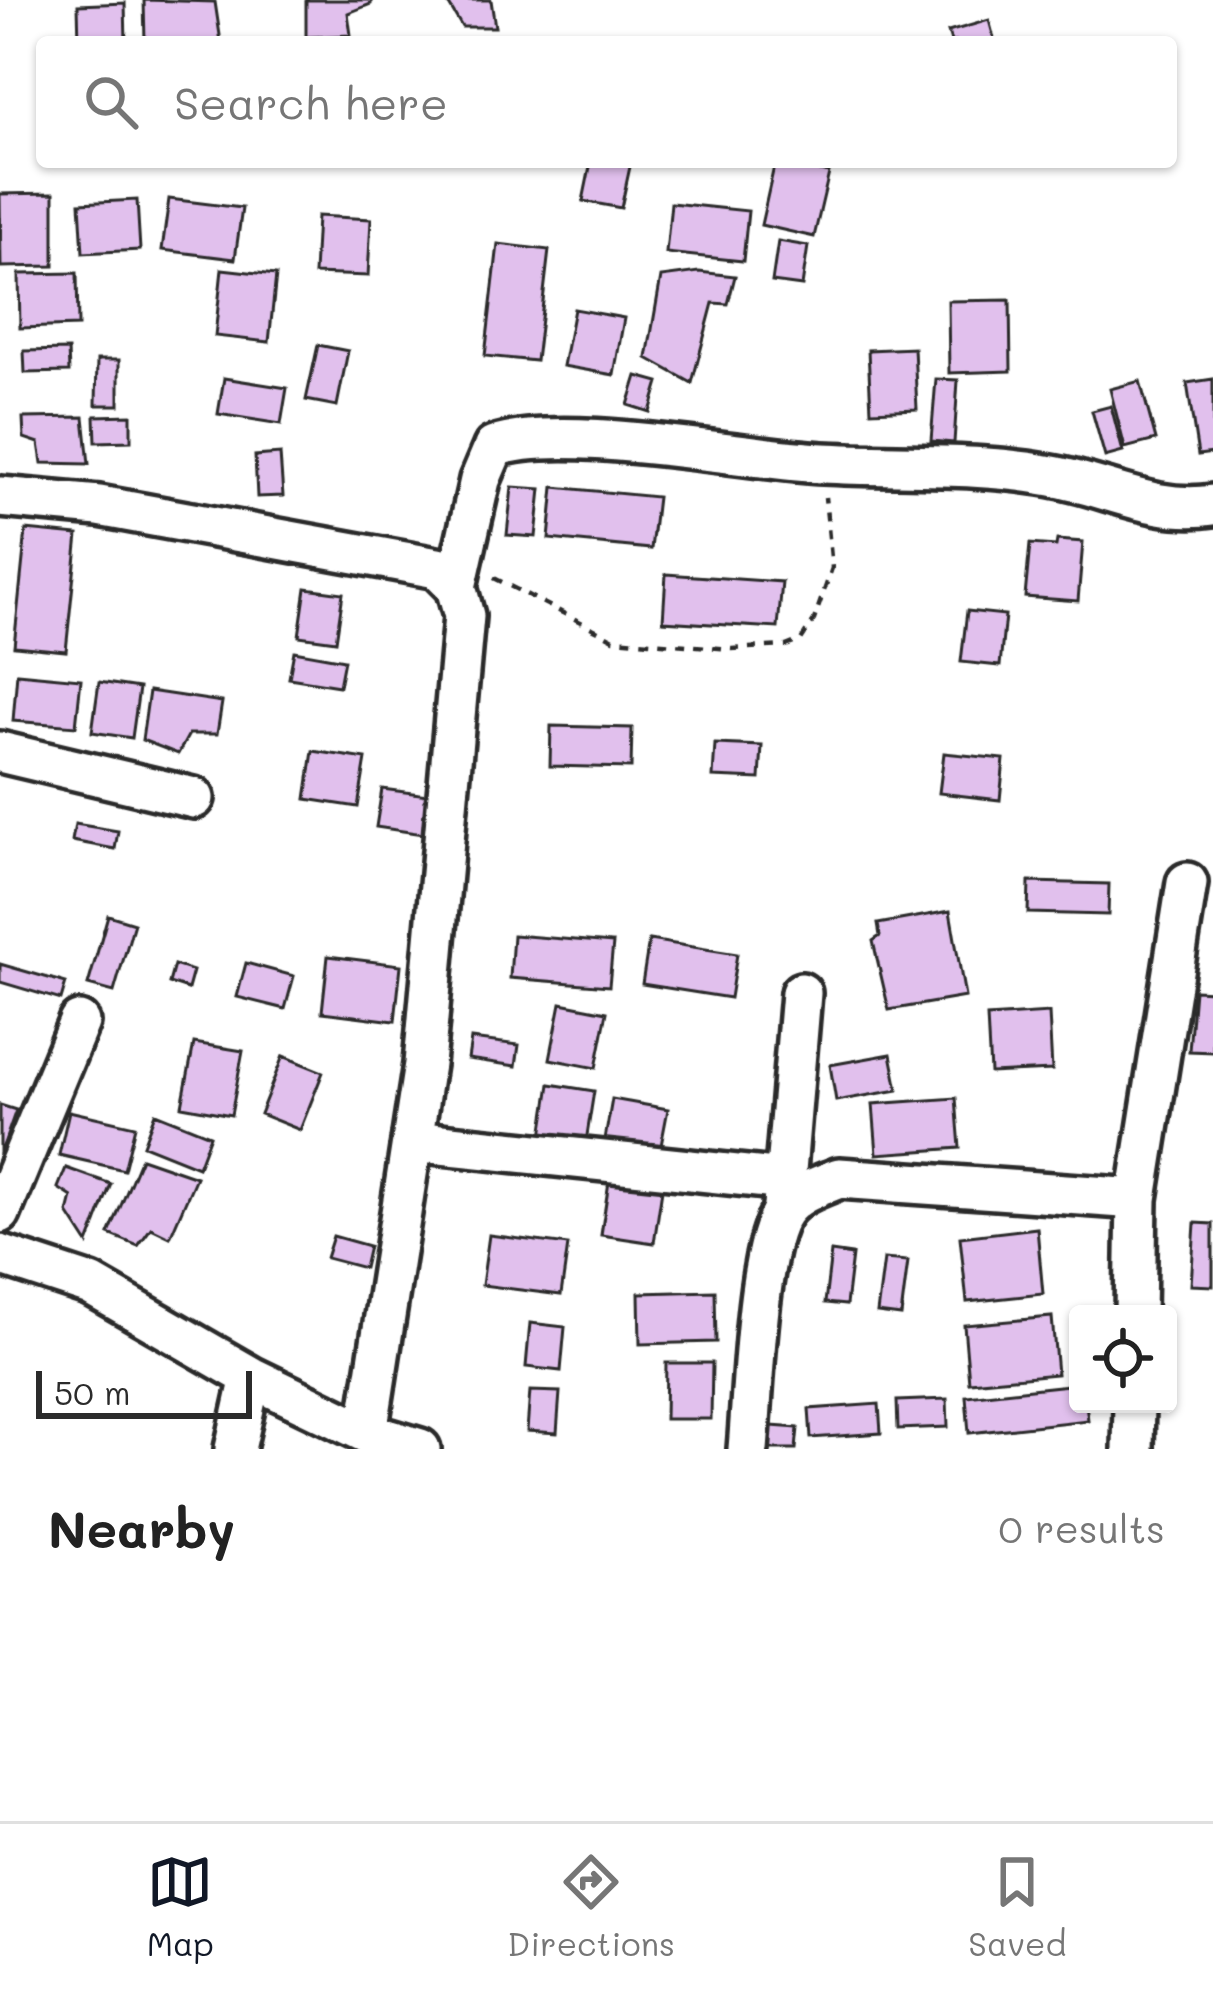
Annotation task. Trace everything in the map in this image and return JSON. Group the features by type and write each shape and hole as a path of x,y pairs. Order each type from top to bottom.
{"street":[{"path":"367,1433 412,1141 464,616 459,575 480,480 494,448 514,440 574,440 820,463 980,468 1053,476 1156,506 1213,505"},
{"path":"0,497 99,506 459,575"},
{"path":"0,752 194,798"},
{"path":"1135,1305 1137,1198 1187,883"},
{"path":"748,1449 768,1252 783,1196 801,993"},
{"path":"0,1213 80,1022"},
{"path":"412,1141 783,1196 801,1194 839,1178 1137,1198"},
{"path":"0,1255 92,1285 251,1377 367,1433 421,1449"},
{"path":"235,1449 251,1377"},
{"path":"1133,1449 1134,1413"}],"path":[{"path":"459,575 614,639 732,649 786,646 801,640 814,620 832,568 820,463"}],"building":[{"path":"144,0 215,2 220,36 145,36"},
{"path":"306,0 371,0 348,13 351,35 306,36"},
{"path":"446,0 491,0 495,27 462,27"},
{"path":"125,3 126,36 79,36 78,5"},
{"path":"989,20 993,36 949,36 948,32"},
{"path":"590,168 630,168 621,208 583,201"},
{"path":"774,168 829,173 814,237 761,225"},
{"path":"54,193 54,266 1,267 0,194"},
{"path":"169,199 242,208 235,259 162,250"},
{"path":"137,200 140,250 83,253 80,203"},
{"path":"671,203 748,211 743,261 666,253"},
{"path":"317,216 371,219 368,276 314,274"},
{"path":"778,241 808,246 802,286 772,282"},
{"path":"498,244 549,250 536,361 485,356"},
{"path":"222,269 276,275 269,342 215,336"},
{"path":"699,272 735,276 728,304 713,303 692,383 647,358 661,277"},
{"path":"77,273 78,326 20,328 19,274"},
{"path":"1010,300 1011,371 949,373 948,301"},
{"path":"574,309 624,318 614,375 563,366"},
{"path":"318,345 348,351 337,406 306,400"},
{"path":"914,348 917,409 871,411 868,350"},
{"path":"68,350 69,372 25,373 24,351"},
{"path":"97,360 119,360 119,405 96,405"},
{"path":"637,376 659,382 650,412 628,405"},
{"path":"224,378 287,388 281,424 218,414"},
{"path":"936,379 958,380 954,443 931,441"},
{"path":"1213,379 1213,453 1198,455 1187,383"},
{"path":"1140,381 1156,440 1125,448 1110,389"},
{"path":"1111,406 1123,452 1105,457 1092,411"},
{"path":"131,415 131,441 96,442 95,416"},
{"path":"84,417 89,464 42,463 39,443 24,438 23,418"},
{"path":"280,454 283,496 257,497 255,456"},
{"path":"512,487 541,489 536,537 507,535"},
{"path":"554,487 657,497 651,549 549,539"},
{"path":"26,530 78,535 66,651 14,646"},
{"path":"1057,540 1083,542 1078,601 1025,597 1030,544 1056,546"},
{"path":"666,574 782,582 778,628 663,621"},
{"path":"306,588 343,593 336,641 299,636"},
{"path":"967,611 1005,615 1000,666 961,662"},
{"path":"294,651 344,660 339,686 289,678"},
{"path":"17,673 81,679 76,726 13,721"},
{"path":"99,682 139,688 132,738 92,732"},
{"path":"149,691 222,702 217,734 189,734 178,754 142,740"},
{"path":"551,726 632,728 631,768 550,766"},
{"path":"715,744 762,746 760,779 713,777"},
{"path":"313,751 366,759 358,807 306,799"},
{"path":"944,753 1004,759 1000,800 939,793"},
{"path":"382,789 428,795 423,834 376,827"},
{"path":"75,824 118,831 115,849 72,841"},
{"path":"1029,882 1109,884 1108,915 1028,913"},
{"path":"950,911 965,997 889,1010 873,941 880,936 878,924"},
{"path":"108,915 134,923 114,992 88,985"},
{"path":"513,935 613,943 609,986 510,978"},
{"path":"649,940 737,954 730,998 642,984"},
{"path":"328,956 401,965 395,1021 322,1012"},
{"path":"246,963 294,976 285,1009 237,997"},
{"path":"0,964 66,983 61,1000 0,982"},
{"path":"174,965 193,971 188,989 169,983"},
{"path":"1194,990 1213,991 1213,1052 1189,1051"},
{"path":"561,1003 607,1012 596,1068 550,1059"},
{"path":"1049,1013 1052,1070 990,1073 987,1017"},
{"path":"471,1039 519,1045 516,1066 468,1059"},
{"path":"194,1043 243,1051 231,1115 182,1106"},
{"path":"891,1054 898,1090 836,1101 830,1065"},
{"path":"283,1056 323,1072 300,1130 260,1114"},
{"path":"550,1084 594,1091 585,1148 541,1142"},
{"path":"956,1098 960,1148 877,1154 873,1104"},
{"path":"612,1099 668,1109 658,1161 603,1151"},
{"path":"0,1105 16,1110 0,1155"},
{"path":"69,1111 135,1126 124,1170 59,1155"},
{"path":"155,1113 210,1135 198,1167 143,1145"},
{"path":"141,1158 196,1177 170,1237 151,1228 138,1246 109,1234"},
{"path":"66,1168 111,1184 88,1244 68,1213 72,1197 58,1188"},
{"path":"611,1168 664,1176 654,1243 601,1235"},
{"path":"1195,1223 1213,1224 1213,1286 1191,1285"},
{"path":"1037,1228 1043,1294 967,1302 960,1237"},
{"path":"489,1235 568,1245 561,1295 482,1285"},
{"path":"333,1236 369,1246 364,1268 326,1258"},
{"path":"831,1252 852,1255 846,1305 825,1303"},
{"path":"884,1259 908,1261 901,1316 877,1313"},
{"path":"715,1291 716,1342 640,1344 639,1293"},
{"path":"1052,1317 1057,1374 969,1382 964,1325"},
{"path":"530,1323 565,1327 561,1371 526,1367"},
{"path":"666,1363 712,1363 711,1419 665,1419"},
{"path":"1069,1385 1069,1413 1087,1413 1088,1420 969,1433 966,1396"},
{"path":"530,1391 560,1392 557,1433 527,1431"},
{"path":"947,1399 948,1427 898,1429 897,1401"},
{"path":"879,1404 881,1433 811,1438 809,1409"},
{"path":"771,1426 798,1428 796,1449 768,1449"}]}
